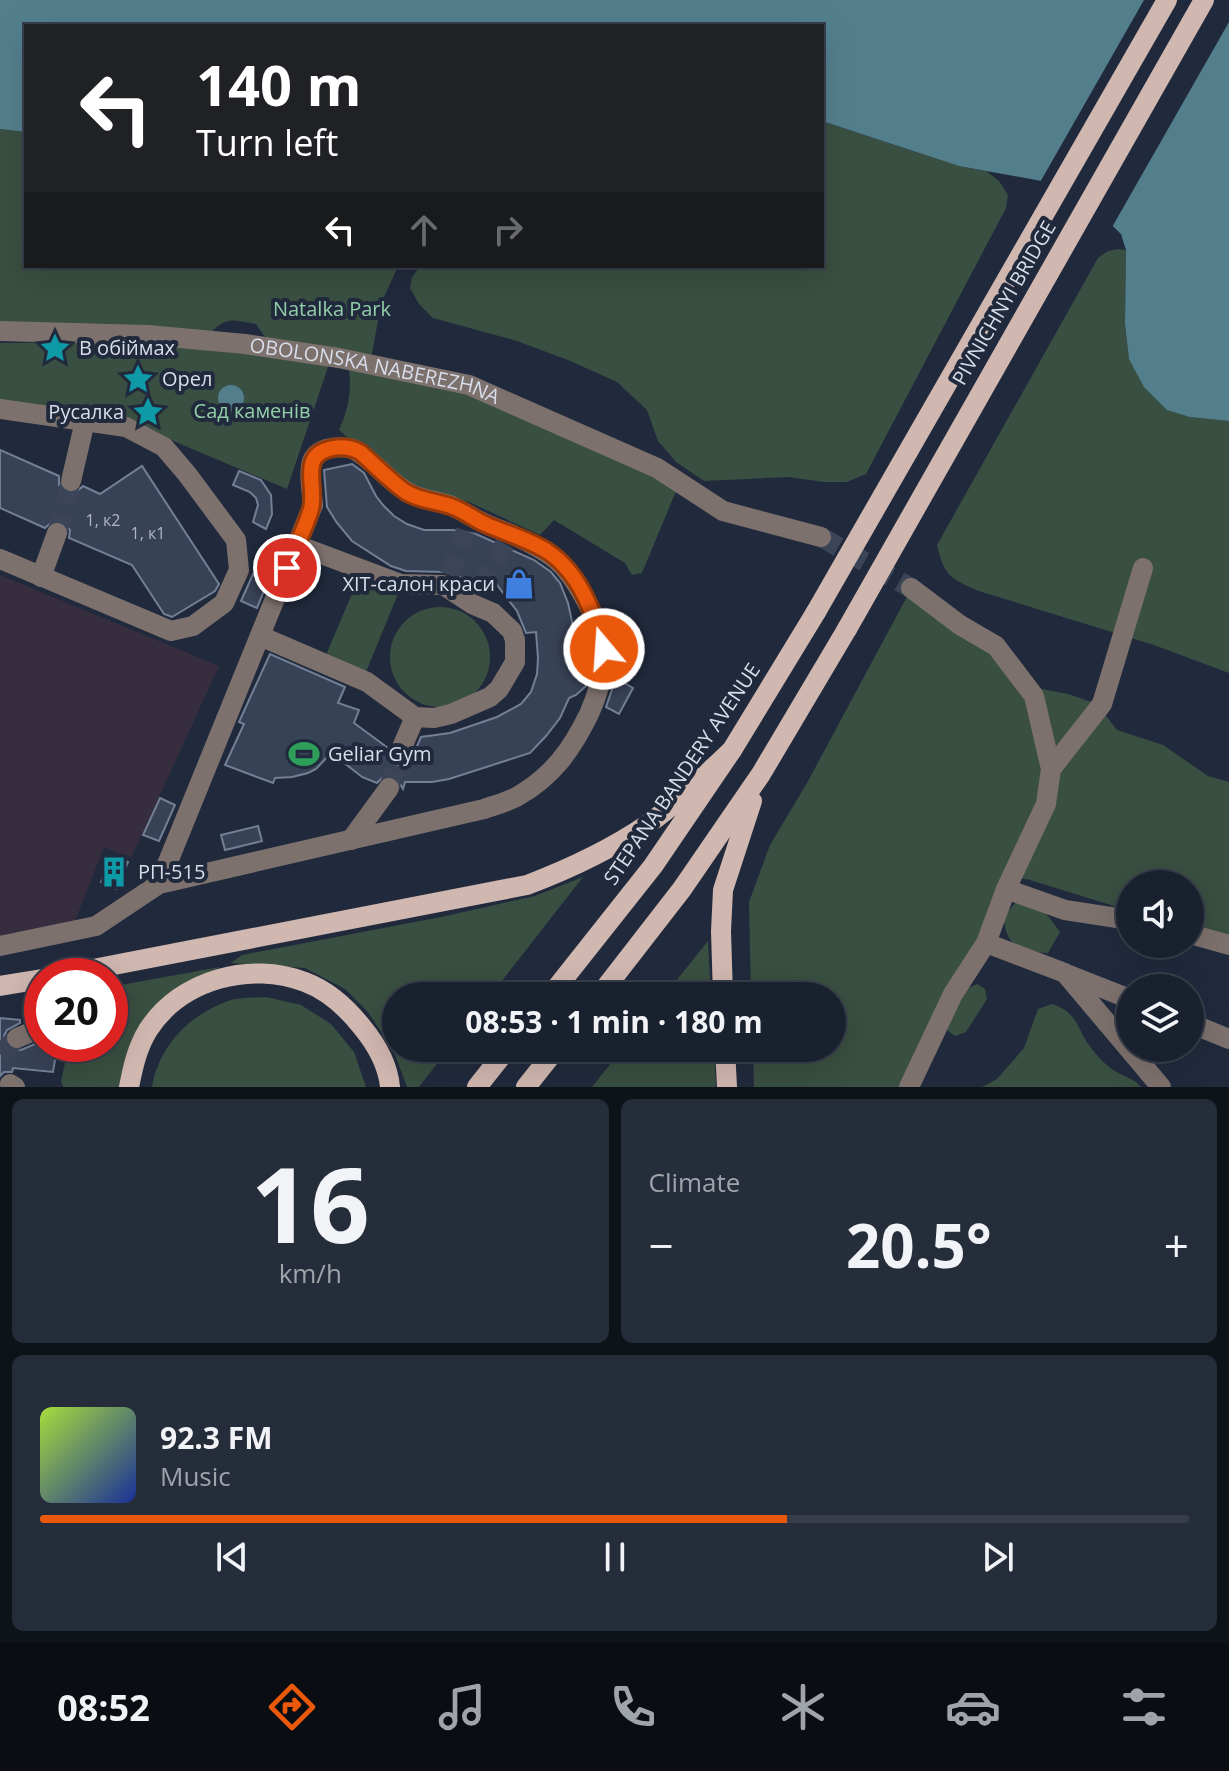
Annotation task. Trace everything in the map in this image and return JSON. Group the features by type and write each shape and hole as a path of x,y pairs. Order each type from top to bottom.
{"main road":[{"name":"PIVNICHNYI BRIDGE","path":"816,612 1167,0"},
{"name":"PIVNICHNYI BRIDGE","path":"761,774 847,629 1204,0"},
{"name":"STEPANA BANDERY AVENUE","path":"561,982 653,866 732,750 816,612"},
{"path":"128,963 527,885 571,868 649,823 732,750"},
{"path":"610,982 682,889 761,774"},
{"path":"723,982 723,890 761,774"},
{"path":"129,1087 135,1058 149,1029 171,1004 201,985 235,975 273,973 306,983 336,999 353,1015 370,1036 383,1061 390,1087"},
{"path":"0,986 24,982"},
{"path":"477,1087 497,1062"},
{"path":"526,1087 546,1062"},
{"path":"726,1062 727,1087"}],"street":[{"name":"OBOLONSKA NABEREZHNA","path":"0,331 148,335 245,344 339,358 469,385 657,468 723,511 821,537"},
{"path":"0,409 126,427 164,447 236,540 239,570 224,603 193,626 171,631 0,559"},
{"path":"71,481 85,421"},
{"path":"0,946 96,926 159,884 484,809 516,797 544,778 567,755 596,698 604,649 596,621 577,582 546,551 508,539 485,524 468,523 451,506 406,492 360,452 345,447 326,449 313,458 313,505 159,884"},
{"path":"41,577 57,533"},
{"path":"260,636 367,682 415,717 434,718 461,711 490,697 499,689 515,662 512,631 477,595 446,580 401,584 297,545"},
{"path":"1051,769 1102,704 1143,568"},
{"path":"909,1087 953,994 986,943 1006,889 1046,804 1051,769 1034,696 996,646 960,625 911,588"},
{"path":"400,752 415,717"},
{"path":"351,840 389,788"},
{"path":"1006,889 1065,910 1116,918"},
{"path":"1204,938 1229,945"},
{"path":"986,943 1116,993"},
{"path":"128,970 161,957"},
{"path":"1065,973 1161,1087"},
{"path":"1204,1029 1229,1039"},
{"path":"17,1038 24,1035"}],"shaded area":[{"path":"0,575 219,666 131,858 104,847 73,926 0,938"}],"green space":[{"path":"824,122 959,166 986,171 999,181 1008,195 1006,208 866,474 847,482 788,477 704,481 676,462 658,441 647,410 617,382 517,341 433,318 419,304 410,288 412,277 419,268 824,268"},
{"name":"Natalka Park","path":"0,129 24,132 24,268 397,268 381,304 371,359 270,344 256,324 235,321 225,322 208,336 0,328"},
{"path":"1118,249 1126,250 1125,324 1129,358 1190,417 1229,421 1229,673 1154,645 979,591 950,575 937,545 1098,258"},
{"name":"Сад каменів","path":"166,342 329,364 287,489 157,434 0,403 0,343"},
{"path":"349,369 468,390 660,473 676,491 642,573 632,575 625,563 554,520 540,535 469,502 406,488 339,430 348,401"},
{"path":"359,577 398,594 366,672 326,655"},
{"path":"909,593 989,649 1026,689 1068,694 1097,704 1117,730 1163,745 1208,776 1229,782 1229,939 1204,932 1204,870 1116,870 1116,907 1009,876 983,940 906,1087 754,1087 753,1062 846,1062 846,982 751,982 749,902 770,845 807,783"},
{"path":"440,607 468,615 482,629 490,657 482,685 468,699 440,707 412,699 398,685 390,657 398,629 412,615"},
{"path":"583,877 501,982 382,982 382,1034 368,1012 345,989 305,968 231,963 242,955 535,896"},
{"path":"1017,901 1045,912 1060,932 1048,953 1022,949 1011,941 1004,916"},
{"path":"708,941 710,982 675,982"},
{"path":"220,967 181,987 120,1087 63,1087 61,1081 65,1062 128,1062 128,984"},
{"path":"977,984 985,989 987,999 966,1032 955,1036 947,1030 964,990"},
{"path":"266,997 301,1005 331,1024 354,1052 366,1087 152,1087 161,1058 189,1024 228,1001"},
{"path":"1052,1004 1073,1017 1087,1042 1103,1061 1141,1087 982,1087 997,1079 1024,1048 1038,1009"},
{"path":"398,1062 438,1062 419,1087 407,1087"},
{"path":"612,1062 715,1062 716,1087 592,1087"}],"water":[{"path":"0,0 1229,0 1229,421 1190,417 1167,410 1144,387 1129,359 1125,324 1126,250 1121,234 1093,207 1047,182 959,166 824,122 824,24 24,24 24,132 0,129"},
{"path":"231,385 240,389 244,398 240,407 231,411 222,407 218,398 222,389"}],"pier":[{"path":"1144,0 1229,0 1229,22 1111,229 1091,210 1039,184"}],"building":[{"path":"0,450 59,476 59,485 69,494 83,486 100,494 142,466 219,584 215,591 172,617 164,614 132,565 69,538 70,530 62,521 54,520 45,528 0,508"},
{"path":"352,464 364,473 383,505 407,524 424,530 476,534 534,560 560,583 576,640 586,658 586,686 569,698 560,718 530,753 449,779 405,782 403,789 396,777 384,776 377,783 329,755 308,773 275,778 273,783 225,765 244,724 239,722 270,654 345,687 338,703 359,710 354,723 388,748 389,759 394,764 407,763 412,758 421,737 450,733 497,717 521,704 531,692 537,674 536,632 526,633 517,611 497,585 490,593 470,581 444,572 406,571 391,566 352,541 337,523 327,507 324,470"},
{"path":"239,471 261,480 271,495 272,514 266,529 253,522 258,505 256,498 233,485"},
{"path":"253,574 268,581 257,608 241,601"},
{"path":"616,678 633,688 619,714 606,707"},
{"path":"160,798 175,805 159,841 143,835"},
{"path":"258,826 262,841 225,850 221,835"},
{"name":"РП-515","path":"112,856 128,862 116,889 101,882"},
{"path":"0,1018 20,1020 7,1030 5,1044 10,1049 24,1049 24,1062 55,1062 53,1072 13,1068 12,1072 4,1072 0,1076"}],"tunnel":[{"path":"57,533 71,481"},
{"path":"449,575 466,531"},
{"path":"821,537 911,588"},
{"path":"481,587 505,544"},
{"path":"389,788 400,752"},
{"path":"0,1054 17,1038"}],"place":[{"name":"В обіймах","path":"55,348"},
{"name":"Орел","path":"138,379"},
{"name":"Русалка","path":"148,412"},
{"name":"ХІТ-салон краси","path":"519,584"},
{"name":"Geliar Gym","path":"304,754"},
{"name":"РП-515","path":"114,872"}],"route":[{"path":"287,568 313,505 313,458 326,449 353,449 406,492 451,506 546,551 577,582 596,621 604,649"}]}
